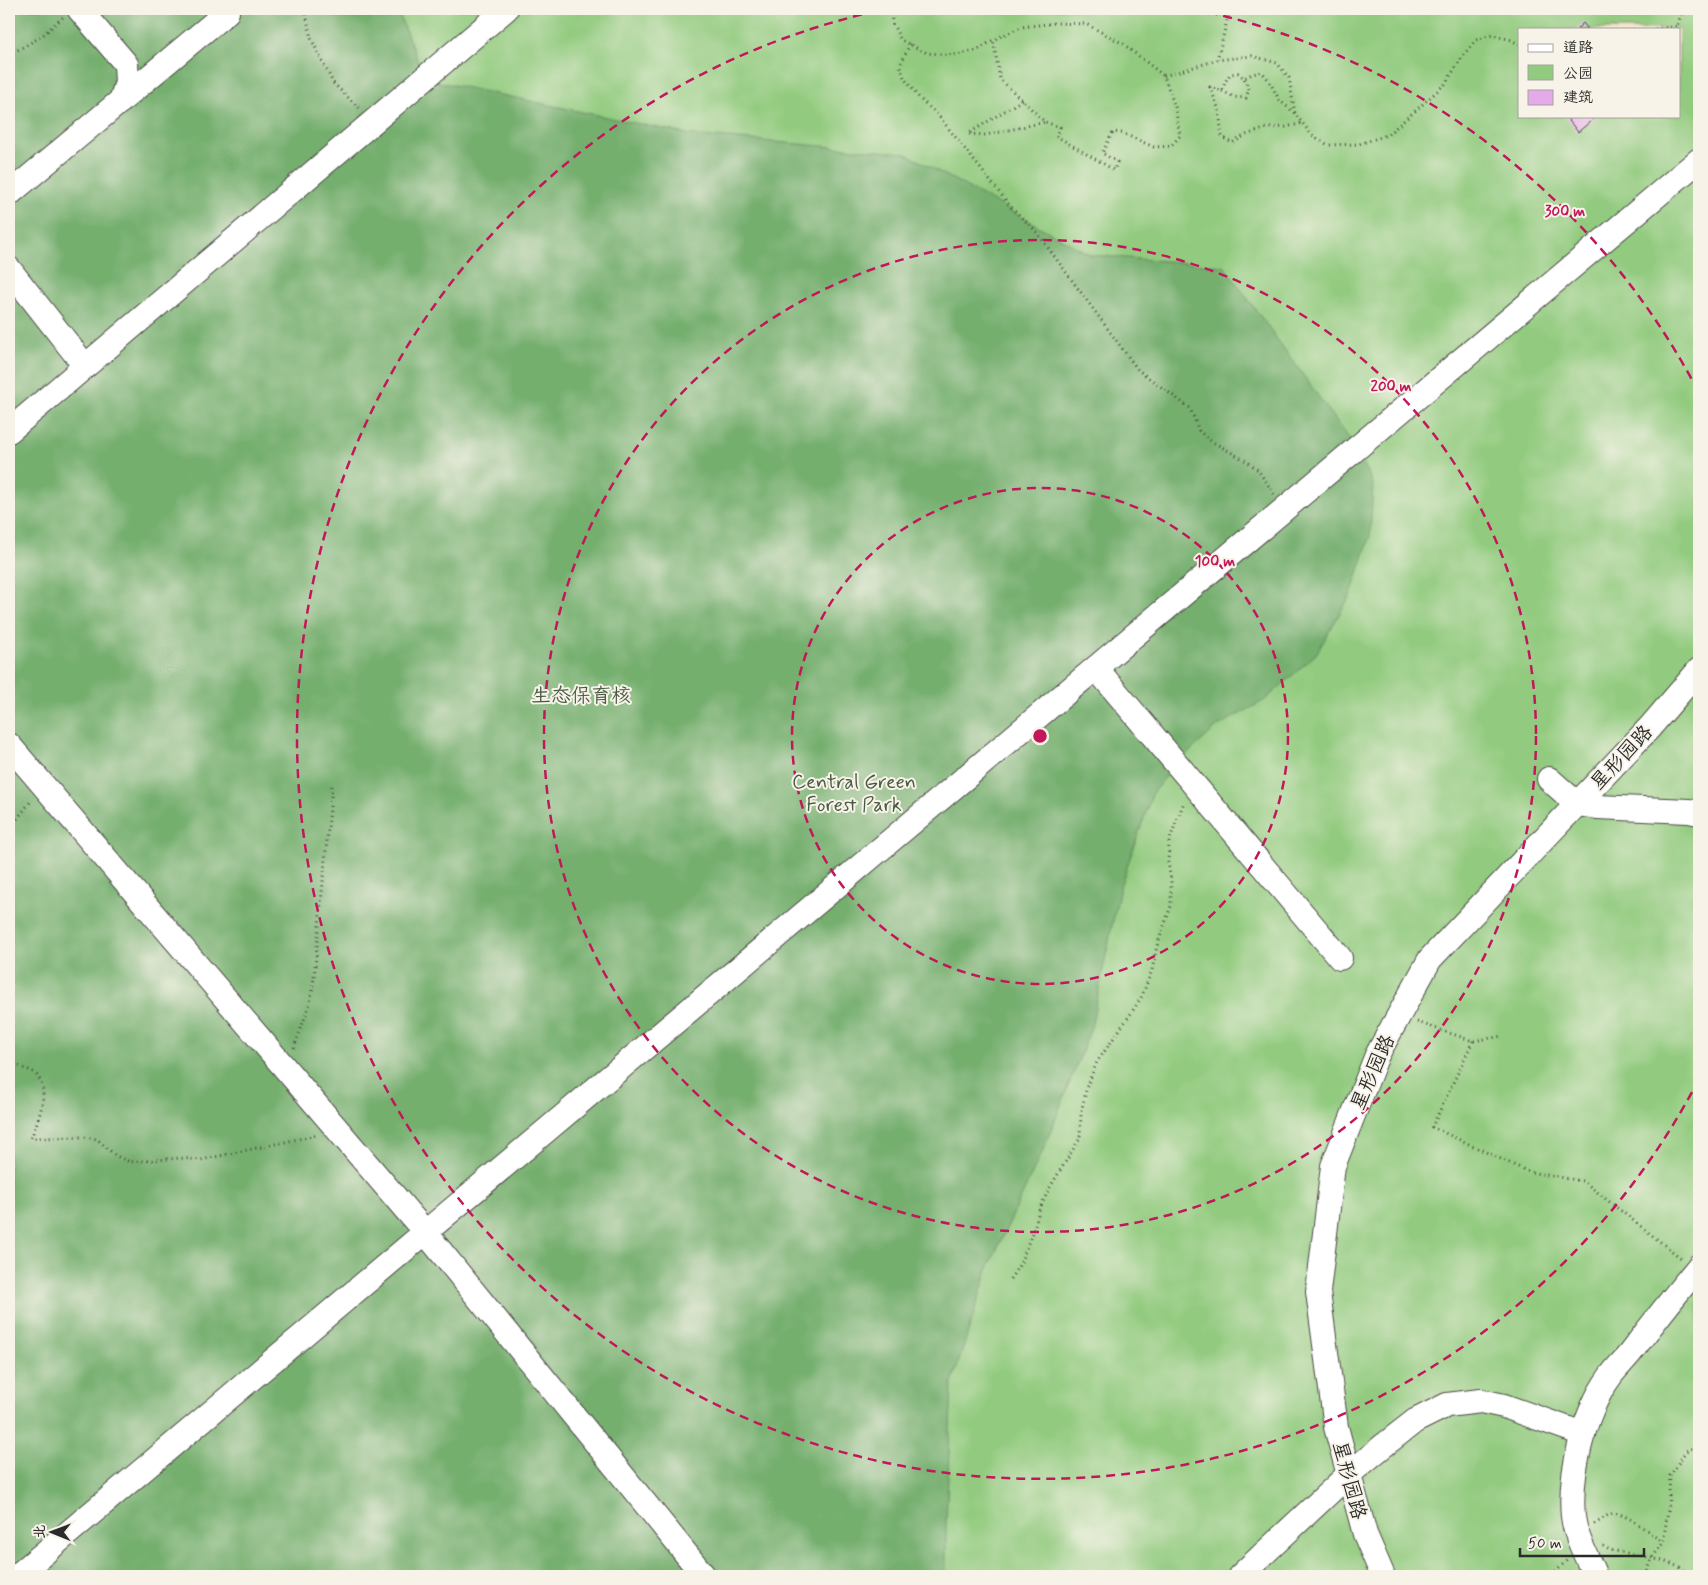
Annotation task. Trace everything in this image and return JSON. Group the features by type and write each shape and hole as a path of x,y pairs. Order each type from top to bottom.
{"street":[{"path":"9,431 506,9"},
{"path":"73,11 126,64 127,82 121,100"},
{"path":"9,194 227,12"},
{"path":"17,1576 1699,160"},
{"path":"9,268 85,366"},
{"path":"1096,668 1340,958"},
{"name":"星形园路","path":"1383,1576 1365,1534 1336,1427 1318,1292 1333,1166 1377,1055 1430,959 1650,727 1699,670"},
{"path":"9,745 425,1232 704,1576"},
{"path":"1549,779 1577,804 1597,807 1699,813"},
{"path":"1595,1576 1576,1530 1573,1517 1572,1485 1583,1434 1608,1379 1698,1268"},
{"path":"1240,1576 1349,1474 1416,1421 1447,1405 1481,1401 1504,1406 1583,1434"}],"path":[{"path":"305,9 311,38 333,83 374,122"},
{"path":"892,9 892,23 901,40 928,53 957,55 978,50 993,40 1021,26 1056,23 1086,24 1122,43 1164,76 1175,107 1180,136 1171,146 1154,146 1122,133 1113,132 1102,153 1116,162 1114,170 1056,136 1060,127 1045,122 1000,79 993,40"},
{"path":"1217,60 1230,9"},
{"path":"1677,28 1683,9"},
{"path":"9,55 42,36 73,11"},
{"path":"1244,78 1262,72 1268,79 1280,102 1296,114 1312,135 1328,145 1359,144 1387,135 1445,84 1465,53 1476,40 1492,35 1512,40 1518,44"},
{"path":"910,44 900,65 904,78 920,99 937,114 1011,207 1035,230 1138,370 1190,408 1199,432 1258,470 1285,509"},
{"path":"1164,76 1217,60 1252,56 1277,63 1289,78 1296,114"},
{"path":"1222,91 1230,74 1238,73 1244,78 1249,89 1246,98 1234,97 1210,87 1219,110 1222,137 1232,143 1246,135 1267,128 1286,127 1303,123"},
{"path":"1022,100 968,134 986,134 1045,122"},
{"path":"9,825 28,806 40,782"},
{"path":"1010,1279 1020,1264 1034,1231 1040,1208 1049,1189 1080,1138 1081,1114 1087,1086 1097,1062 1142,996 1152,970 1157,946 1171,906 1168,841 1180,810 1194,784"},
{"path":"287,1070 310,1003 318,945 332,786"},
{"path":"1399,1015 1473,1041 1503,1036"},
{"path":"1473,1041 1432,1128 1529,1172 1583,1181 1698,1268"},
{"path":"9,1049 15,1062 21,1067 32,1071 39,1078 43,1089 40,1115 31,1138 84,1137 97,1139 116,1156 130,1162 180,1158 201,1160 309,1137 336,1128"},
{"path":"1646,1576 1652,1558 1663,1543 1668,1510 1670,1476 1686,1451 1699,1445"},
{"path":"1576,1530 1602,1521 1611,1513 1620,1513 1663,1543"},
{"path":"1576,1530 1610,1550 1668,1563 1688,1572 1691,1576"}],"green space":[{"name":"生态保育核","path":"9,9 1699,9 1699,1576 9,1576"},
{"name":"生态保育核","path":"9,9 397,9 425,79 692,135 905,153 1091,255 1224,266 1356,448 1373,484 1370,536 1351,594 1316,654 1265,700 1218,726 1176,764 1153,792 1120,887 1091,1028 1044,1148 989,1266 952,1383 946,1521 946,1576 9,1576"}],"building":[{"path":"1583,23 1587,28 1578,28"},
{"path":"1567,118 1595,118 1578,132"}],"park label":[{"name":"Central Green Forest Park","path":"854,792"}]}
